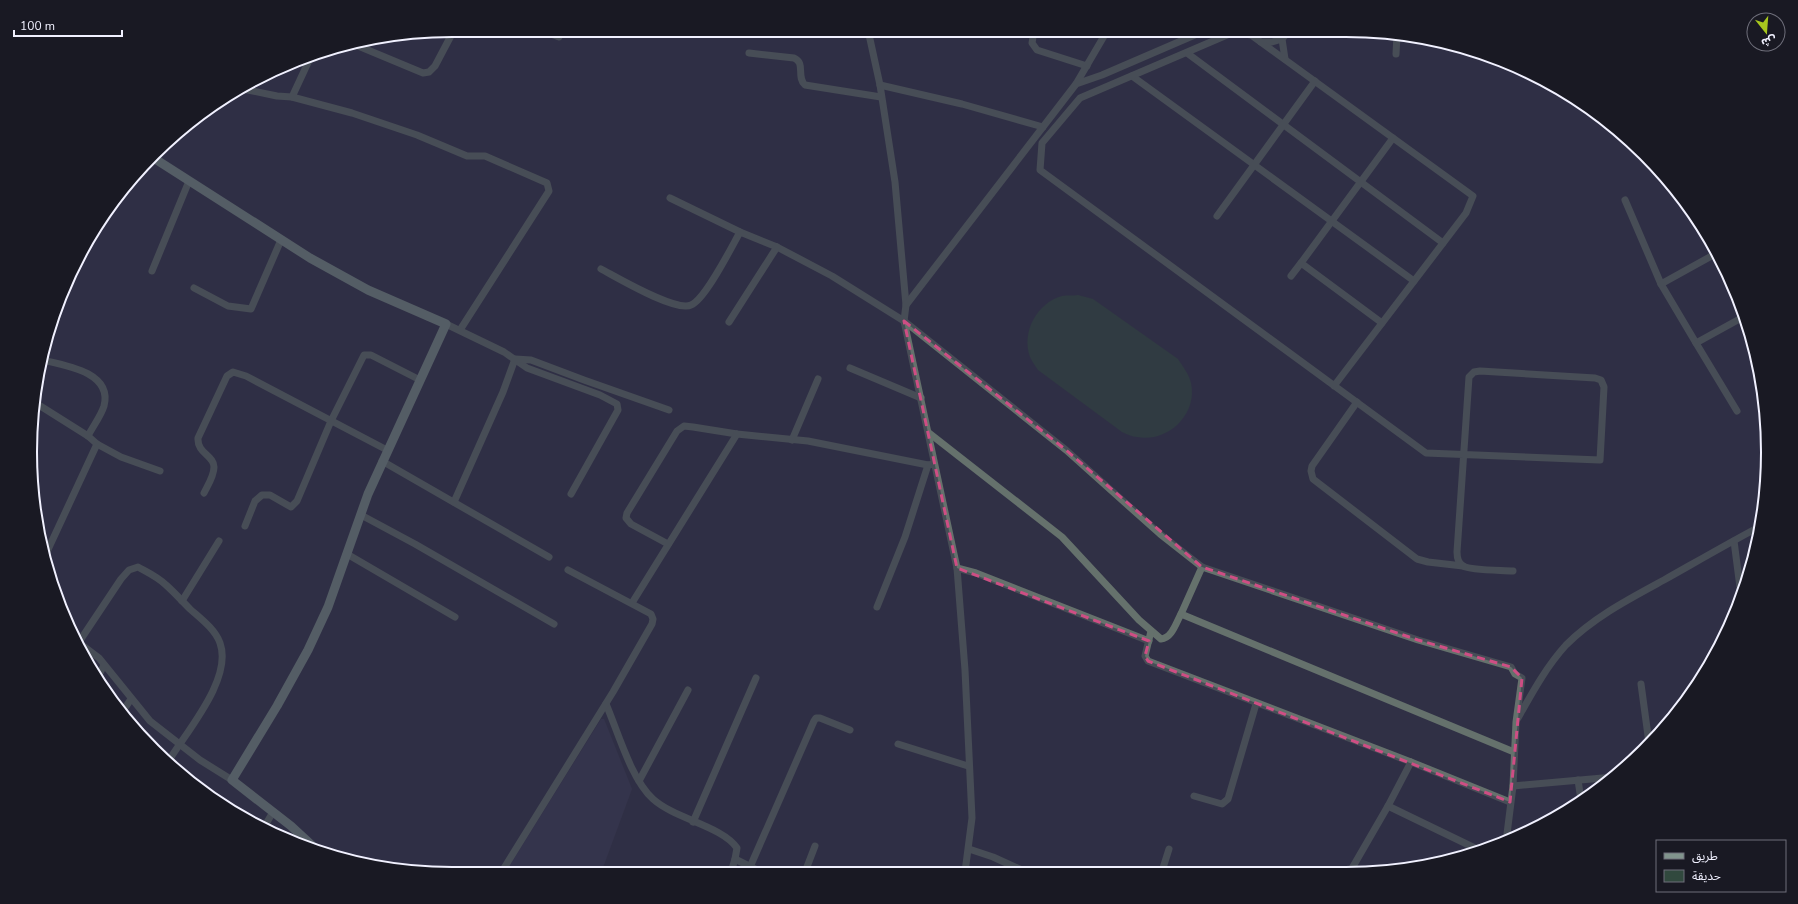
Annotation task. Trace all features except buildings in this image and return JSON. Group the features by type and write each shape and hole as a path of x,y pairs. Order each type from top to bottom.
{"street":[{"path":"361,47 423,73 429,72 435,66 450,37"},
{"path":"870,37 880,85 895,182 906,305 904,321 929,433 931,465 957,568 965,670 968,766 972,818 966,867"},
{"path":"1033,37 1032,43 1037,50 1087,66"},
{"path":"906,305 1076,84 1104,37"},
{"path":"1076,84 1102,75 1190,37"},
{"path":"1222,37 1080,98 1042,143 1040,170 1426,453 1465,456 1600,460 1604,387 1601,380 1594,378 1474,372 1469,377 1465,456 1457,552 1458,560 1463,566"},
{"path":"1254,37 1473,196 1466,213 1334,386"},
{"path":"1261,42 1272,42 1282,39 1285,59"},
{"path":"1396,54 1397,41"},
{"path":"749,52 794,58 798,60 801,64 802,82 805,85 881,97"},
{"path":"1187,52 1443,243"},
{"path":"292,96 308,63"},
{"path":"1132,76 1414,281"},
{"path":"1217,216 1315,81"},
{"path":"880,85 962,104 1043,127"},
{"path":"249,90 277,96 292,96 352,113 417,135 467,156 485,156 547,182 549,191 460,330"},
{"path":"1291,276 1393,138"},
{"path":"158,160 310,258 368,290 460,330 504,352 527,368 600,395 617,404 618,410 571,494"},
{"path":"152,271 189,180"},
{"path":"670,198 740,232 777,247 832,276 904,321 1066,450 1160,534 1202,567 1418,640 1511,667 1515,674 1522,678 1516,722 1513,786 1507,834"},
{"path":"1625,200 1661,284 1737,411"},
{"path":"602,269 654,296 676,306 685,307 696,303 704,294 740,232"},
{"path":"194,288 228,306 251,309 281,240"},
{"path":"729,322 777,247"},
{"path":"1661,284 1711,256"},
{"path":"1300,263 1382,323"},
{"path":"1696,343 1739,319"},
{"path":"232,780 277,706 308,650 328,607 361,515 387,450 446,324"},
{"path":"245,526 255,501 262,495 270,495 291,507 294,505 331,421 362,358 366,354 420,380"},
{"path":"515,359 531,360 669,410"},
{"path":"454,502 503,392 515,359"},
{"path":"47,361 77,368 92,375 101,386 105,396 104,406 88,436"},
{"path":"850,368 921,398"},
{"path":"204,494 213,474 214,465 211,459 199,448 198,438 227,376 230,373 237,373 246,376 387,450"},
{"path":"792,440 818,379"},
{"path":"1357,402 1312,466 1311,471 1313,479 1417,559 1428,562 1514,571"},
{"path":"40,406 88,436 97,444 121,457 160,471"},
{"path":"668,544 632,524 626,518 627,513 677,431 684,426 737,434 808,441 931,465"},
{"path":"929,433 1062,536 1151,631 1161,639 1167,637 1181,614 1202,567"},
{"path":"632,604 737,434"},
{"path":"49,548 97,444"},
{"path":"382,462 549,557"},
{"path":"877,607 905,537 931,465"},
{"path":"361,515 415,544 554,624"},
{"path":"1516,722 1550,664 1587,626 1629,599 1753,530"},
{"path":"182,601 219,541"},
{"path":"1734,541 1739,583"},
{"path":"347,554 455,616"},
{"path":"80,635 120,579 133,568 138,567 156,577 166,585 212,630 220,641 223,660 211,695 171,757"},
{"path":"957,568 976,573 1149,641"},
{"path":"505,867 606,704 652,624 653,619 651,614 568,570"},
{"path":"1181,614 1514,752"},
{"path":"1151,631 1146,656 1148,661 1256,704 1411,762 1510,802"},
{"path":"86,647 92,651 150,721 200,760 232,780 291,826 306,840"},
{"path":"101,672 104,665"},
{"path":"693,822 756,678"},
{"path":"1641,684 1648,736"},
{"path":"639,781 688,690"},
{"path":"126,708 131,699"},
{"path":"606,704 639,781 654,800 668,809 728,838 733,842 737,848 732,867"},
{"path":"1194,796 1222,804 1228,799 1256,704"},
{"path":"735,859 750,867 816,718 820,718 850,730"},
{"path":"898,744 968,766"},
{"path":"1353,867 1388,806 1411,762"},
{"path":"1513,786 1603,778"},
{"path":"1578,780 1580,795"},
{"path":"1388,806 1473,847"},
{"path":"266,823 273,812"},
{"path":"807,867 815,846"},
{"path":"968,849 993,857 1015,867"},
{"path":"1163,867 1170,849"}],"highlighted area":[{"path":"904,321 1066,450 1202,567 1418,640 1511,667 1522,678 1510,802 1148,661 1145,656 1149,641 957,568"}],"shaded area":[{"path":"601,719 604,719 632,789 603,867 509,867"}],"green space":[{"path":"1078,295 1093,299 1178,359 1190,380 1192,395 1190,406 1185,416 1169,431 1159,436 1148,438 1133,436 1122,432 1038,370 1030,357 1028,347 1028,338 1033,320 1045,305 1053,300 1062,296"}]}
